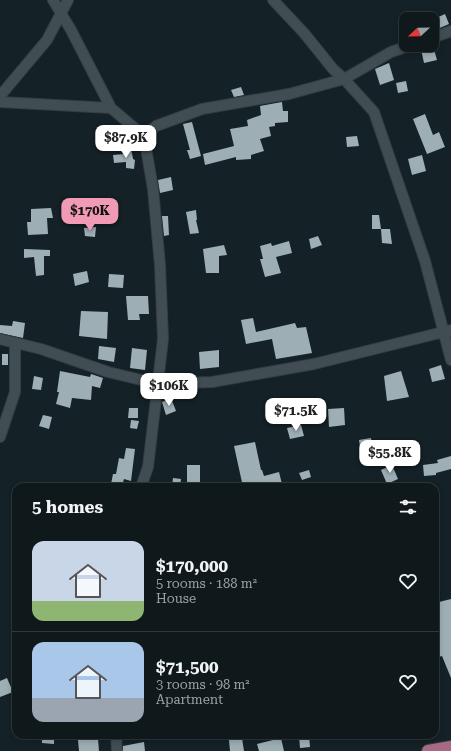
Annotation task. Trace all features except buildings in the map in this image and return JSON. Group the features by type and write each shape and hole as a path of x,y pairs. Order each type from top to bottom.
{"main road":[{"path":"428,751 451,746"}],"street":[{"path":"53,0 71,30 112,108 144,136 153,189 160,265 163,339 148,467 142,483"},
{"path":"0,96 47,40 68,0"},
{"path":"273,0 304,33 333,70 344,79 374,112 425,261 447,331 451,360"},
{"path":"439,35 451,31"},
{"path":"144,136 156,126 202,109 290,94 344,79 399,49"},
{"path":"0,102 112,108"},
{"path":"0,340 41,349 108,372 158,384 212,382 314,364 447,331"},
{"path":"0,437 15,392 15,343"},
{"path":"116,739 117,751"}]}
